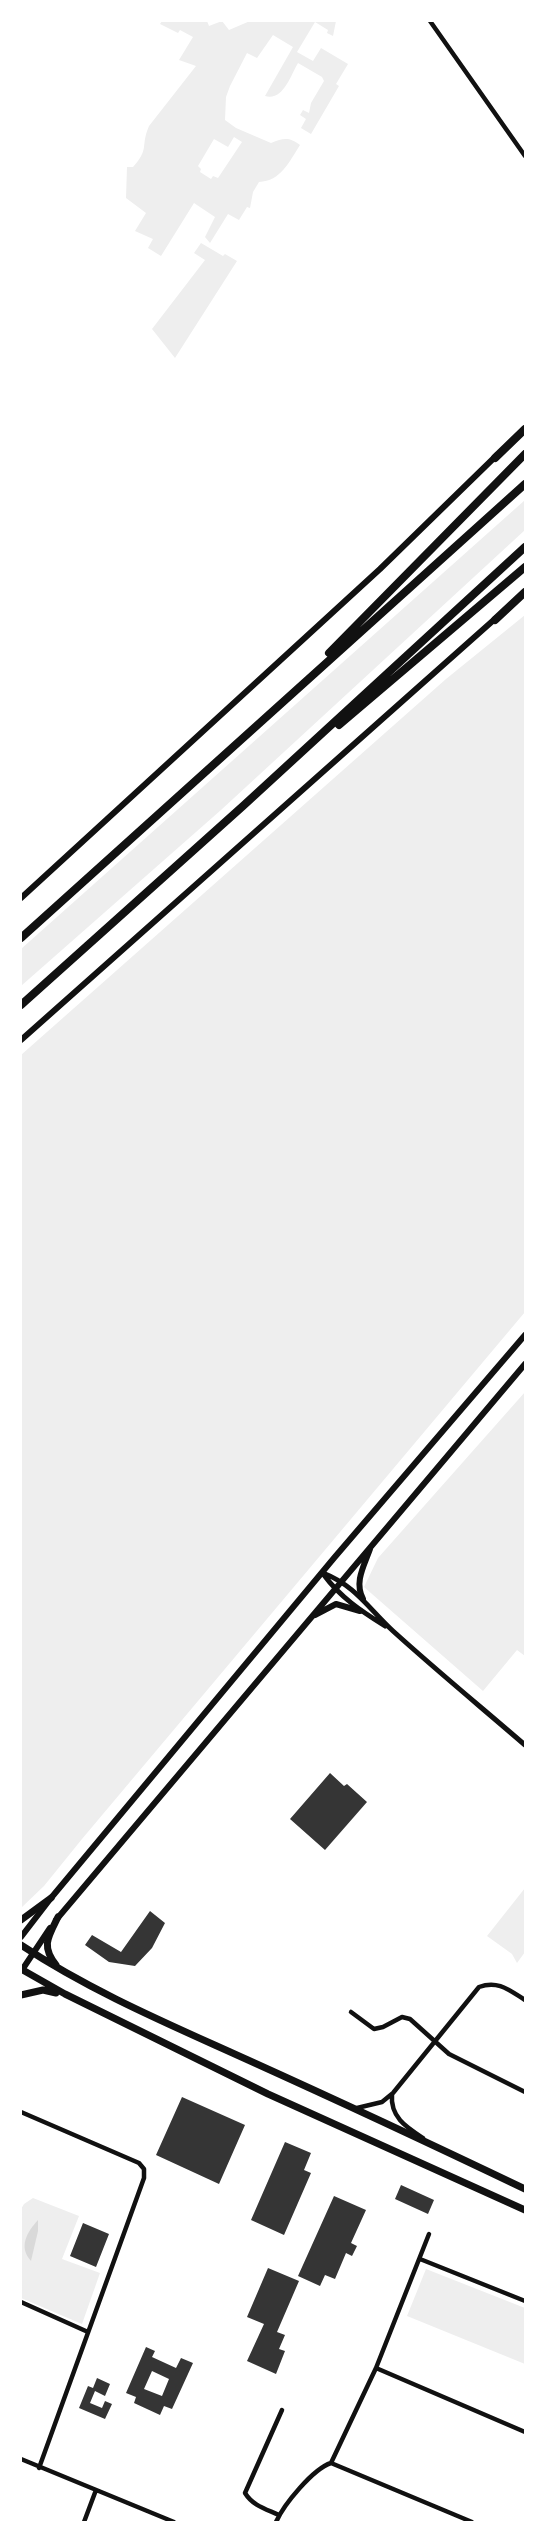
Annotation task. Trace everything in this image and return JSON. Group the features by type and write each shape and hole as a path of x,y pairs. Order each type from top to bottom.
{"highway":[{"path":"495,458 525,429"},
{"path":"266,717 525,454"},
{"path":"21,938 525,484"},
{"path":"21,1005 243,806 525,547"},
{"path":"243,806 525,567"},
{"path":"495,620 525,594"}],"main road":[{"path":"21,898 372,577 495,458 525,424"},
{"path":"21,1040 495,620"},
{"path":"21,1937 51,1898 323,1573 525,1335"},
{"path":"525,1364 58,1917 21,1970 268,2094 525,2210"},
{"path":"363,1599 358,1590 359,1582 371,1545"},
{"path":"308,1620 336,1604 360,1611"},
{"path":"21,1920 51,1898"},
{"path":"58,1917 46,1950 62,1971"},
{"path":"21,1945 62,1971 124,2004 433,2144 525,2189"},
{"path":"21,1995 43,1990 65,1994"}],"street":[{"path":"430,21 525,156"},
{"path":"323,1573 341,1581 363,1599 391,1630 525,1745"},
{"path":"323,1573 334,1590 360,1611 391,1630"},
{"path":"354,2108 382,2102 393,2093 479,1987 491,1982 525,2000"},
{"path":"351,2012 374,2029 402,2017 410,2019 434,2043 449,2054 525,2092"},
{"path":"393,2093 392,2108 395,2114 409,2129 433,2144"},
{"path":"21,2112 139,2163 144,2169 144,2178 39,2468"},
{"path":"331,2463 376,2368 429,2234"},
{"path":"420,2259 525,2301"},
{"path":"21,2302 88,2332"},
{"path":"376,2368 525,2432"},
{"path":"279,2515 256,2505 245,2493 282,2410"},
{"path":"21,2459 174,2522"},
{"path":"276,2522 303,2485 325,2465 331,2463 472,2522"},
{"path":"84,2522 96,2490"},
{"path":"450,2522 454,2514"}],"shaded area":[{"path":"162,21 207,21 209,26 222,21 229,30 250,21 336,21 333,36 315,22 297,52 313,61 321,48 348,64 336,84 339,86 311,134 301,128 306,119 300,115 303,110 309,113 311,103 324,81 322,77 298,63 289,81 277,95 265,96 293,47 273,35 257,58 247,53 226,97 225,120 236,128 271,143 286,139 300,145 279,174 267,181 259,182 253,192 250,208 247,207 239,220 228,214 210,243 205,237 215,217 194,203 161,256 148,248 153,239 135,231 146,213 126,198 127,167 133,167 138,161 149,126 196,66 179,60 193,37 160,24","holes":["234,137 242,142 218,178 213,176 211,179 200,172 201,169 198,166 214,139 228,147"]},
{"path":"201,243 237,261 175,358 152,329 205,260 194,253"},
{"path":"525,500 525,530 221,810 21,986 21,949"},
{"path":"525,615 525,1312 44,1886 21,1908 21,1055 446,679"},
{"path":"525,1392 525,1656 517,1650 483,1691 364,1587 378,1558"},
{"path":"525,1888 525,1952 517,1963 512,1954 487,1936"},
{"path":"33,2198 79,2216 62,2259 100,2273 82,2324 21,2298 21,2209"},
{"path":"38,2220 38,2231 31,2261 27,2256 25,2245 30,2230"},
{"path":"426,2269 525,2308 525,2364 407,2316"}],"building":[{"path":"330,1773 344,1786 347,1784 367,1802 325,1850 290,1819"},
{"path":"150,1911 165,1923 152,1948 135,1966 109,1962 85,1945 92,1935 121,1952"},
{"path":"182,2097 245,2125 219,2184 156,2155"},
{"path":"285,2142 311,2153 304,2170 311,2173 284,2235 251,2220"},
{"path":"401,2185 434,2200 428,2214 395,2199"},
{"path":"334,2196 366,2210 351,2243 357,2246 352,2256 346,2253 335,2279 325,2275 320,2286 298,2276"},
{"path":"83,2223 109,2234 96,2267 70,2256"},
{"path":"268,2268 299,2281 277,2332 285,2335 279,2349 285,2351 276,2374 247,2361 264,2324 247,2317"},
{"path":"146,2347 155,2351 152,2357 176,2368 181,2358 193,2363 172,2409 164,2406 160,2415 134,2403 136,2397 126,2393","holes":["152,2371 169,2379 162,2396 144,2389"]},
{"path":"97,2378 110,2384 105,2396 95,2391 90,2403 102,2408 105,2401 112,2404 105,2419 79,2408 88,2386 93,2388"}]}
